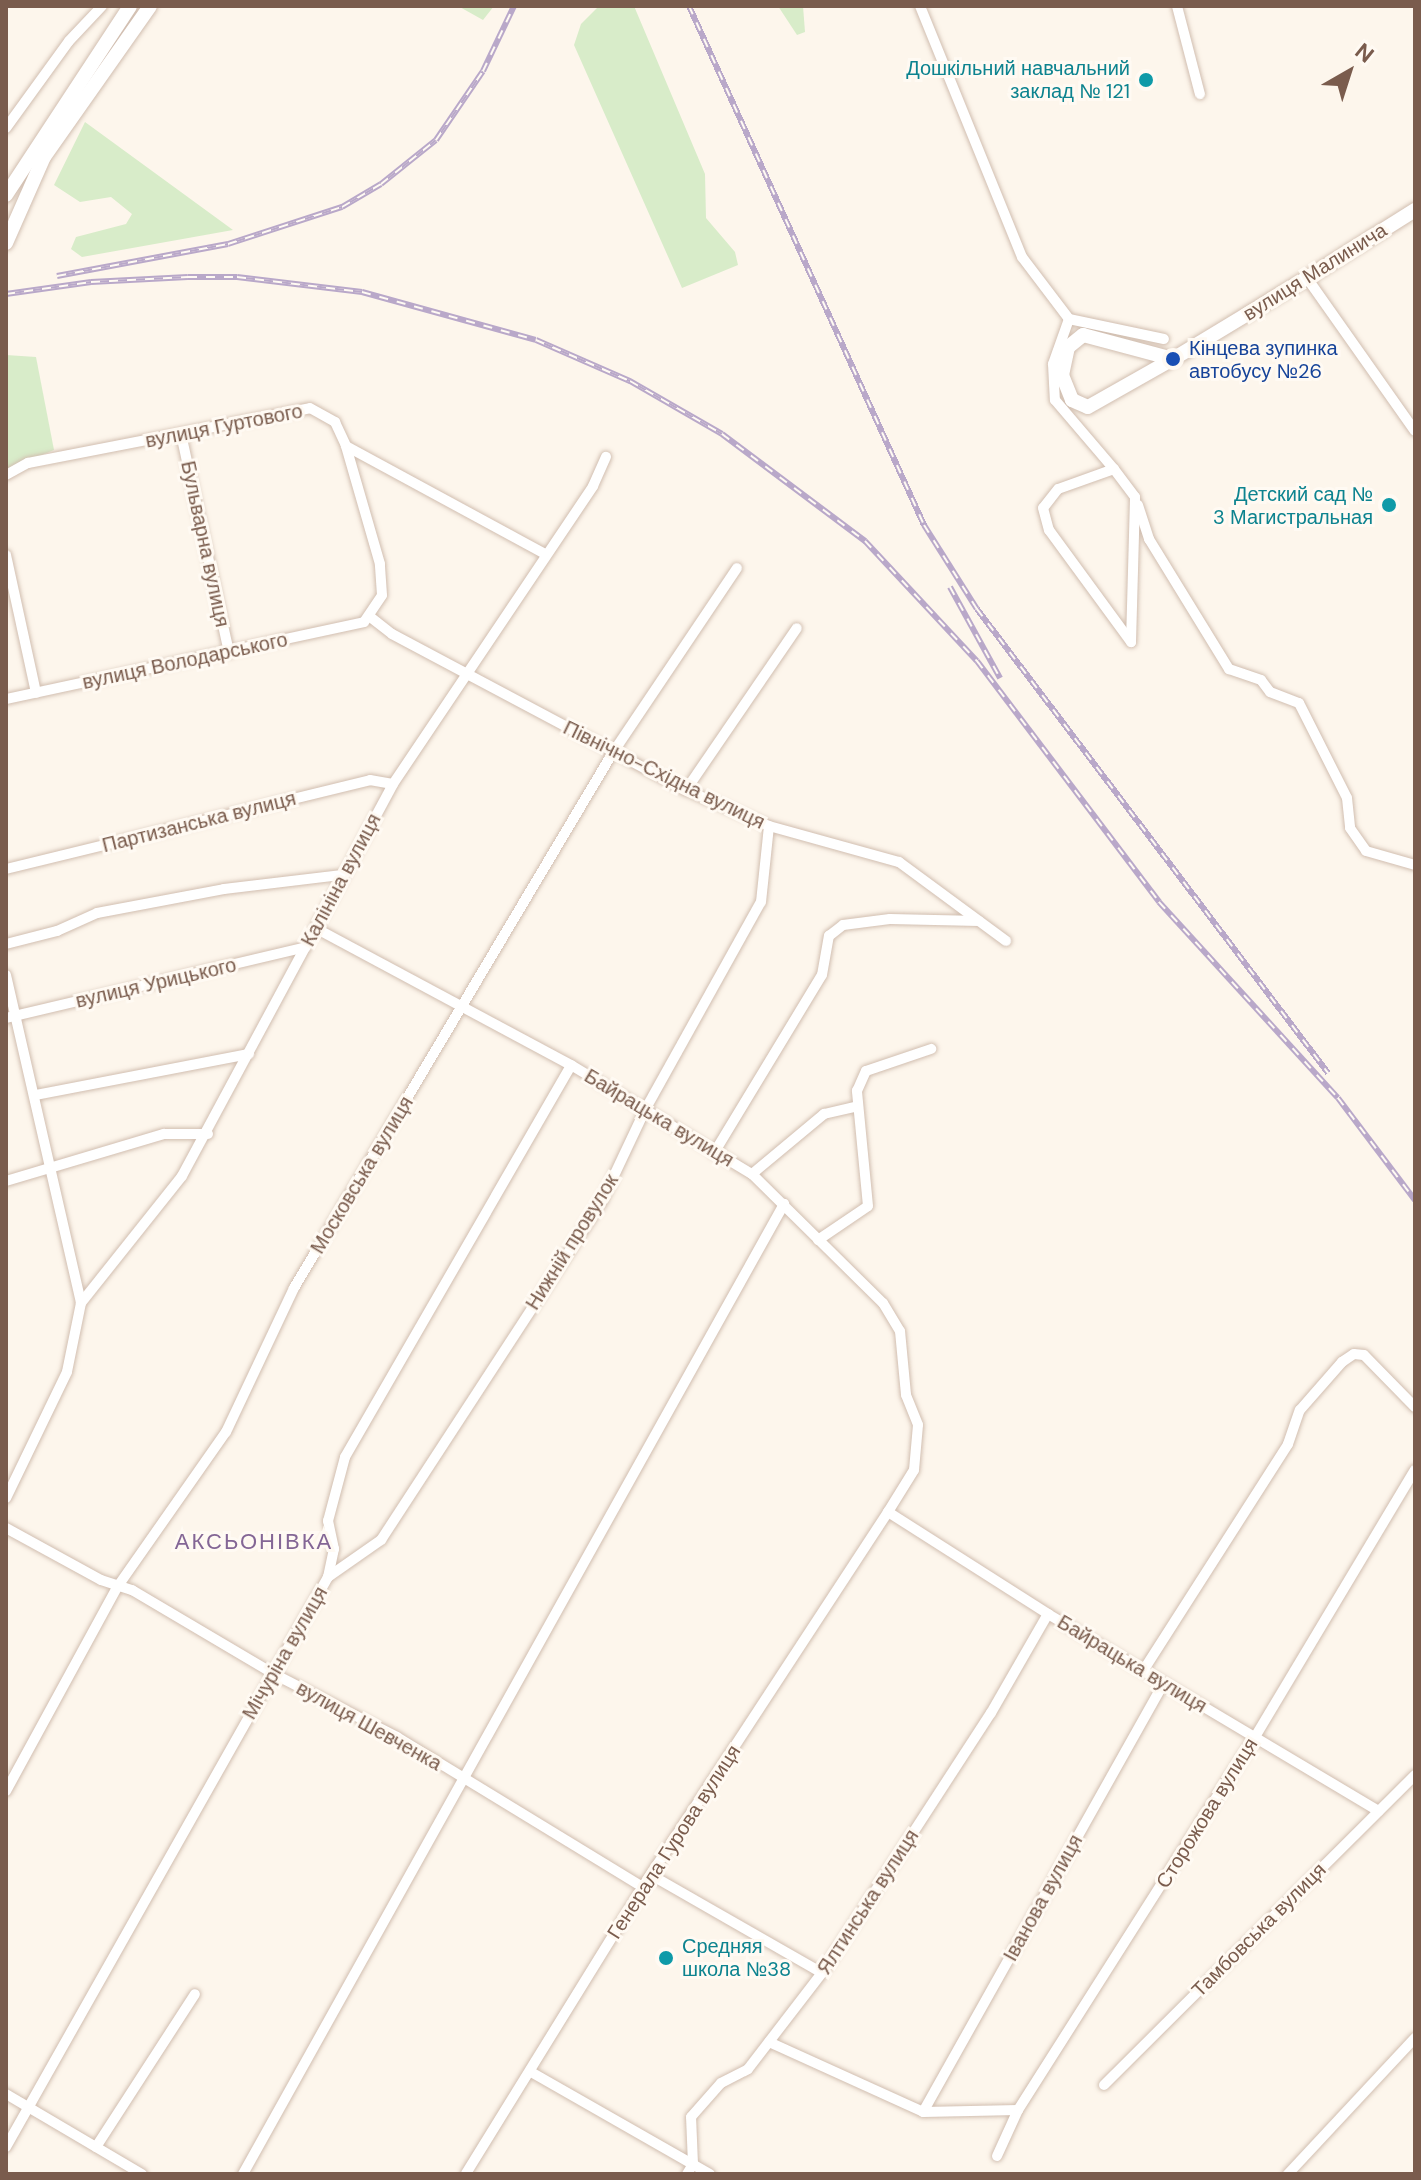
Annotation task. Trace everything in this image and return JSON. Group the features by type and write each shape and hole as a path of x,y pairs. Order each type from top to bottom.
{"street":[{"path":"6,128 69,41 102,6"},
{"path":"6,195 130,6"},
{"path":"6,241 44,157 150,6"},
{"path":"920,6 1022,257 1069,319 1164,339"},
{"path":"1177,6 1200,94"},
{"name":"вулиця Малинича","path":"1173,359 1083,335 1068,347 1062,375 1072,400 1088,407 1173,359 1415,210"},
{"path":"1307,278 1415,431"},
{"path":"1069,319 1053,364 1055,400 1135,497 1149,539 1229,669 1261,680 1270,692 1299,703 1347,798 1350,828 1366,851 1415,865"},
{"name":"вулиця Гуртового","path":"6,475 28,463 310,408 335,422 346,446 545,554"},
{"name":"Бульварна вулиця","path":"181,434 229,653"},
{"path":"346,446 380,564 382,595 366,619"},
{"name":"Калініна вулиця","path":"81,1303 148,1223 208,1134 306,947 319,930 342,875 393,784 593,486 606,457"},
{"path":"1114,469 1058,489 1043,508 1049,530 1131,642 1135,497"},
{"path":"6,555 36,693"},
{"name":"Московська вулиця","path":"6,1791 118,1586 226,1432 294,1288 612,754 737,568"},
{"name":"вулиця Володарського","path":"6,699 229,653 366,619"},
{"name":"Північно-Східна вулиця","path":"366,619 612,754 686,790 769,826 899,862 1006,941"},
{"path":"686,790 797,628"},
{"name":"Партизанська вулиця","path":"6,869 370,780 393,784"},
{"name":"Нижній провулок","path":"328,1577 381,1540 602,1201 645,1110 761,902 769,826"},
{"path":"6,944 57,931 97,913 224,889 342,875"},
{"path":"714,1153 822,975 829,936 843,925 890,919 981,921"},
{"name":"Байрацька вулиця","path":"319,930 571,1065 752,1174 883,1303 900,1331 906,1395"},
{"name":"вулиця Урицького","path":"10,1017 306,947"},
{"path":"6,975 10,1017 36,1095 81,1303 67,1372 6,1498"},
{"path":"818,1240 868,1206 857,1091 866,1071 931,1049"},
{"path":"36,1095 249,1054"},
{"name":"Мічуріна вулиця","path":"6,2147 328,1577 334,1549 329,1511 345,1457 571,1065"},
{"path":"752,1174 824,1114 858,1106"},
{"path":"6,1181 54,1170 164,1134 208,1134"},
{"path":"243,2174 466,1780 784,1204"},
{"path":"1143,1671 1288,1444 1295,1417 1342,1362 1354,1354 1364,1355 1415,1407"},
{"name":"Генерала Гурова вулиця","path":"466,2174 643,1887 914,1470 918,1425 906,1395"},
{"name":"Сторожова вулиця","path":"997,2156 1018,2110 1255,1737 1415,1470"},
{"name":"Байрацька вулиця","path":"888,1512 1048,1614 1379,1811"},
{"name":"вулиця Шевченка","path":"6,1528 118,1586 274,1674 397,1737 643,1887"},
{"name":"Ялтинська вулиця","path":"690,2169 691,2117 721,2083 748,2069 822,1973 991,1713 1048,1614"},
{"name":"Іванова вулиця","path":"923,2112 1164,1683"},
{"name":"Тамбовська вулиця","path":"1104,2085 1415,1775"},
{"path":"651,1875 822,1973"},
{"path":"96,2147 195,1994"},
{"path":"1288,2174 1415,2038"},
{"path":"769,2042 923,2112 1018,2110"},
{"path":"531,2072 690,2169 710,2174"},
{"path":"6,2094 142,2174"}],"green space":[{"path":"458,6 494,6 483,20"},
{"path":"599,6 634,6 705,174 706,218 735,252 738,265 682,288 574,45 581,24"},
{"path":"778,6 803,6 805,32 797,35"},
{"path":"85,122 233,230 82,257 71,249 76,237 126,224 132,214 111,197 80,202 54,185"},
{"path":"6,355 36,357 54,450 6,470"}],"railway":[{"path":"57,276 228,244 342,207 381,184 436,140 483,71 514,6"},
{"path":"689,6 924,525 977,609 1328,1073"},
{"path":"6,294 91,282 188,277 237,277 362,292 536,340 630,381 722,434 865,541 977,661 1159,902 1338,1098 1415,1200"},
{"path":"950,587 1000,678"}],"place":[{"name":"Дошкільний навчальний заклад № 121","path":"1146,80"},
{"name":"Кінцева зупинка автобусу №26","path":"1173,359"},
{"name":"Детский сад № 3 Магистральная","path":"1389,505"},
{"name":"Средняя школа №38","path":"666,1958"}],"district":[{"name":"АКСЬОНІВКА","path":"254,1542"}]}
